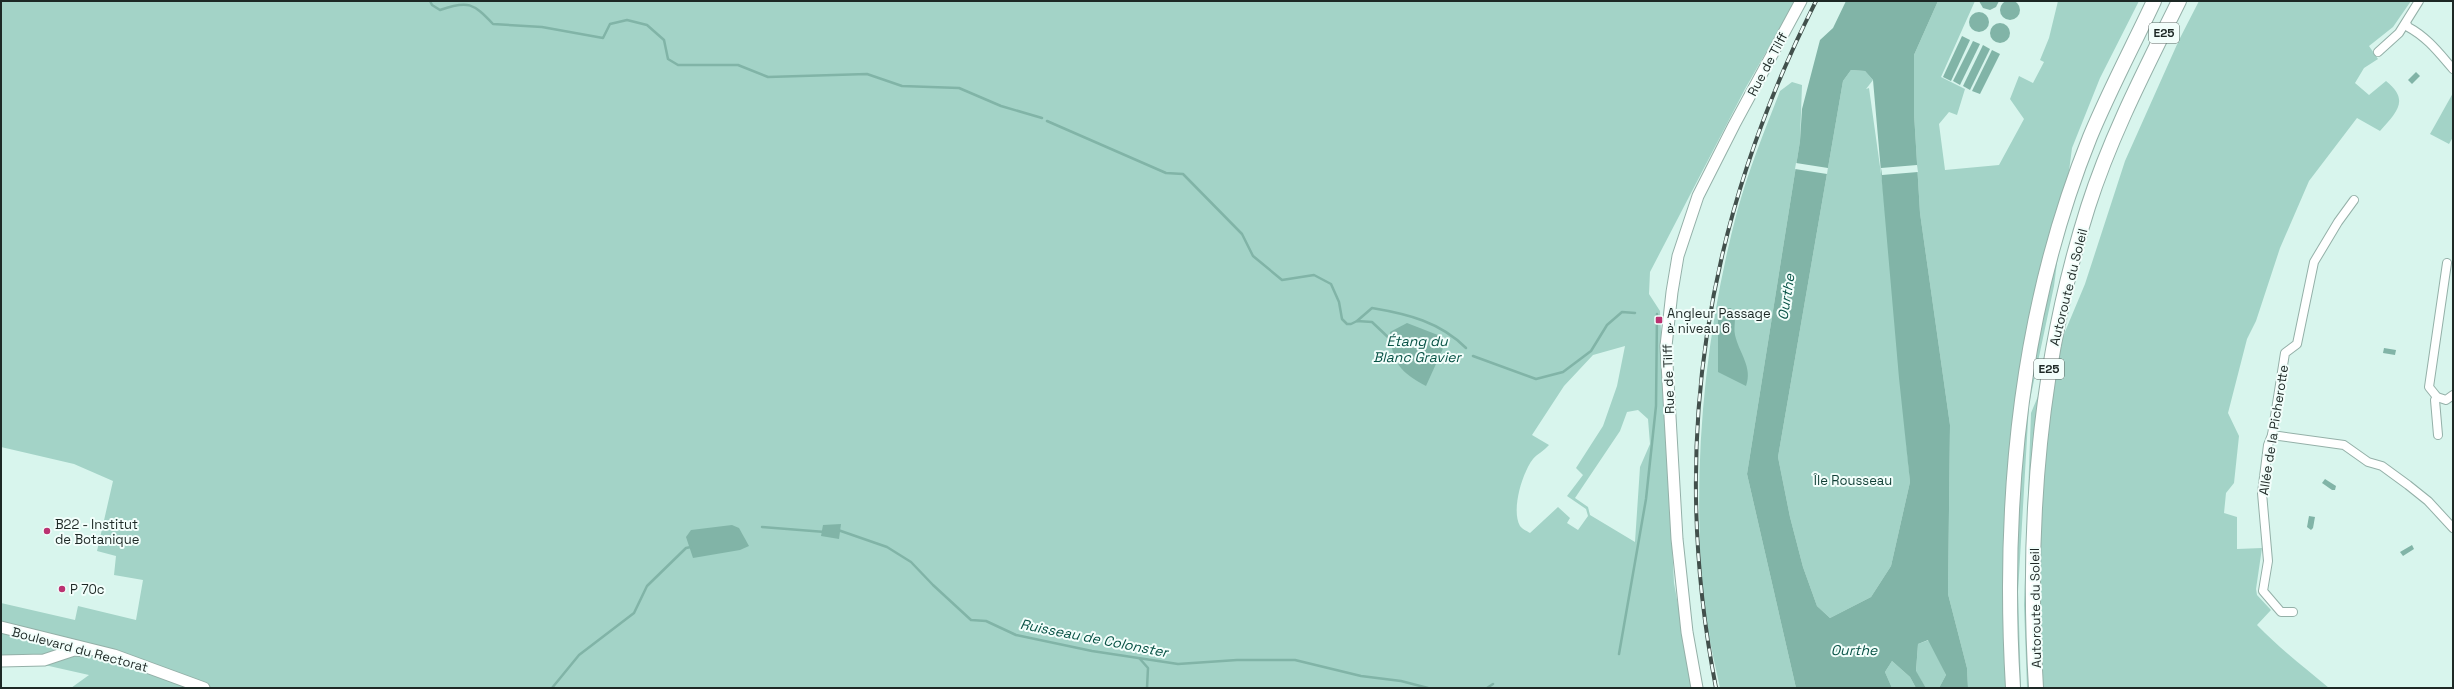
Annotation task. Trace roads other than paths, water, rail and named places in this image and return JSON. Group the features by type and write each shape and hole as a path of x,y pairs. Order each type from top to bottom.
{"highway":[{"name":"Autoroute du Soleil","path":"2013,688 2010,587 2012,511 2018,430 2029,352 2045,276 2068,198 2090,136 2154,1"},
{"name":"Autoroute du Soleil","path":"2036,688 2033,583 2034,511 2040,432 2050,357 2067,279 2089,206 2115,134 2179,1"}],"main road":[{"name":"Rue de Tilff","path":"1698,688 1687,632 1677,532 1666,346 1672,292 1678,256 1698,196 1800,1"},
{"name":"Boulevard du Rectorat","path":"1,627 114,655 204,688"},
{"path":"1,661 44,660 80,650 114,655"}],"street":[{"path":"2378,52 2399,33 2419,1"},
{"path":"2406,23 2408,27 2428,40 2453,69"},
{"name":"Allée de la Picherotte","path":"2293,612 2281,612 2263,591 2268,561 2262,493 2268,445 2272,435 2285,353 2297,344 2314,262 2338,222 2354,200"},
{"path":"2447,263 2430,387 2437,397 2446,400 2453,395"},
{"path":"2437,397 2435,400 2438,435"},
{"path":"2272,435 2344,445 2368,462 2382,466 2408,485 2428,501 2453,528"}],"water":[{"path":"2010,0 2017,3 2020,10 2017,17 2010,20 2003,17 2000,10 2003,3"},
{"name":"Ourthe","path":"1846,1 1938,1 1914,55 1914,113 1920,213 1950,425 1948,594 1967,668 1968,688 1939,688 1946,675 1928,640 1918,644 1916,671 1926,688 1916,688 1910,677 1892,661 1885,672 1892,688 1796,688 1747,474 1800,141 1802,109 1820,40 1833,28","holes":["1851,70 1865,71 1873,80 1899,378 1910,482 1891,566 1871,597 1830,618 1817,606 1803,567 1790,517 1778,457 1843,81"]},
{"path":"1979,1 1999,1 1996,7 1990,10 1983,8"},
{"path":"1979,12 1986,15 1989,22 1986,29 1979,32 1972,29 1969,22 1972,15"},
{"path":"2000,23 2007,26 2010,33 2007,40 2000,43 1993,40 1990,33 1993,26"},
{"path":"1962,36 1970,40 1951,81 1943,77"},
{"path":"1973,41 1980,44 1960,85 1953,81"},
{"path":"1983,45 1990,49 1970,90 1963,86"},
{"path":"1992,50 2000,54 1980,94 1972,91"},
{"path":"2416,72 2420,76 2412,84 2408,80"},
{"path":"1722,308 1731,308 1733,311 1735,318 1735,335 1747,366 1748,379 1746,386 1718,372 1718,318"},
{"name":"Étang du Blanc Gravier","path":"1407,323 1443,337 1445,344 1426,386 1404,371 1395,359 1390,332"},
{"path":"2384,348 2396,350 2395,355 2383,353"},
{"path":"2325,479 2336,486 2335,490 2332,490 2322,483"},
{"path":"2309,516 2315,517 2313,528 2311,530 2307,527"},
{"path":"841,524 839,539 821,536 823,525"},
{"path":"732,525 739,528 749,546 740,550 693,558 686,537 691,530"},
{"path":"2412,545 2414,549 2403,556 2400,552"}],"waterway":[{"path":"430,1 432,5 440,10 457,5 470,5 493,24 542,27 603,38 610,24 627,20 647,25 664,40 668,59 678,65 738,65 768,77 867,74 902,86 959,88 1001,106 1042,118"},
{"path":"1047,121 1166,173 1183,174 1242,234 1253,256 1282,280 1314,275 1331,284 1339,302 1342,319 1347,324 1357,321 1372,322 1391,340"},
{"path":"1357,321 1372,308 1411,316 1423,320 1445,332 1466,348"},
{"path":"1473,356 1536,379 1563,372 1591,351 1607,325 1622,312 1635,313"},
{"path":"1619,654 1646,499 1656,406 1657,314"},
{"name":"Ruisseau de Colonster","path":"762,527 825,532"},
{"name":"Ruisseau de Colonster","path":"838,530 887,547 911,562 933,585 971,620 986,621 1016,635 1092,651 1178,664 1237,660 1295,660 1361,676 1401,681 1428,688"},
{"name":"Ruisseau de Colonster","path":"552,688 579,655 634,613 647,586 686,548 691,547"},
{"path":"1140,659 1148,668 1147,688"},
{"name":"Ruisseau de Colonster","path":"1487,688 1493,684"}],"railway":[{"path":"1716,688 1702,598 1696,509 1698,422 1707,336 1723,251 1747,167 1778,83 1816,1"}],"place":[{"name":"Angleur Passage à niveau 6","path":"1659,320"},
{"name":"B22 - Institut de Botanique","path":"47,531"},
{"name":"P 70c","path":"62,589"}],"park label":[{"name":"Île Rousseau","path":"1853,480"}]}
